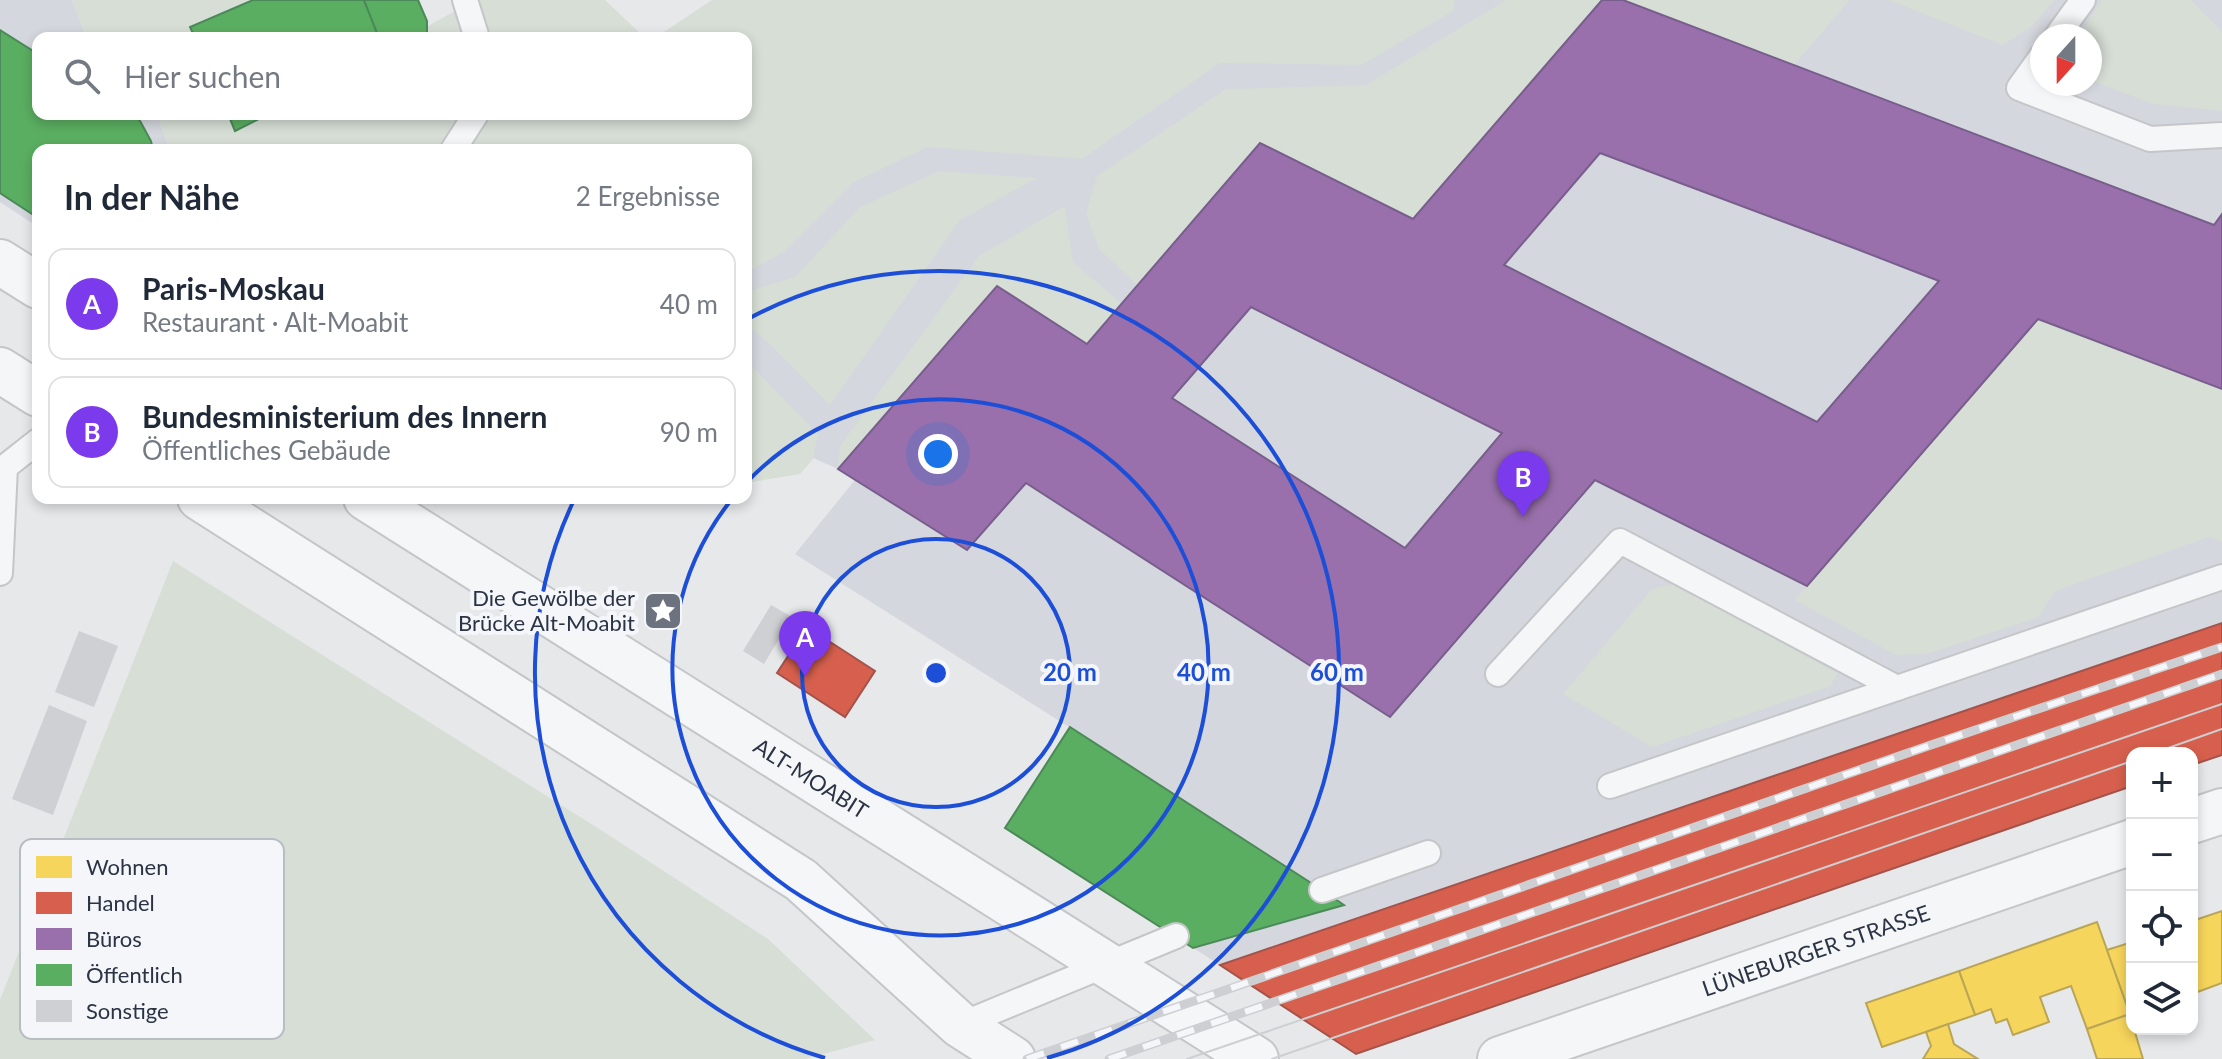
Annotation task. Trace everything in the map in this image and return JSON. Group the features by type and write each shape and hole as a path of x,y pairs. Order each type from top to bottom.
{"street":[{"path":"0,262 32,282"},
{"path":"0,370 32,390"},
{"path":"209,504 801,880 960,1025 1013,1059"},
{"name":"ALT-MOABIT","path":"375,504 1256,1059"},
{"path":"2198,819 2222,811"},
{"name":"LÜNEBURGER STRASSE","path":"1500,1059 2126,844"}],"lane":[{"path":"465,0 475,32"},
{"path":"2066,24 2083,0"},
{"path":"2030,73 2019,88 2030,92"},
{"path":"2040,96 2150,139 2222,135"},
{"path":"457,144 472,120"},
{"path":"0,573 5,467 32,446"},
{"path":"1498,674 1620,541 1897,688"},
{"path":"1610,786 2222,577"},
{"path":"1322,890 1428,853"},
{"path":"960,1025 1176,936"}],"shaded area":[{"path":"0,0 72,0 85,32 32,32 32,120 159,120 168,144 32,144 32,223 0,202"},
{"path":"72,0 253,0 191,27 193,32 85,32"},
{"path":"475,0 605,0 639,32 428,32 428,26"},
{"path":"712,0 1455,0 1453,11 1362,65 1220,63 1082,159 928,147 854,182 785,251 752,270 752,144 168,144 159,120 230,120 235,131 257,120 752,120 752,32 664,32"},
{"path":"1180,0 2222,0 2222,623 1220,965 1005,828 1069,727 795,554 855,480 838,469 752,431 752,214"},
{"path":"1506,0 1602,0 1413,219 1260,143 1137,285 1099,249 1086,214 1097,176 1226,89 1366,85"},
{"path":"1623,0 1850,0 1794,65"},
{"path":"1888,0 2055,0 2030,27 2003,45"},
{"path":"2102,0 2191,0 2222,32 2222,111 2153,104 2102,85 2102,24 2087,24"},
{"path":"939,171 1037,178 960,220 830,405 767,341 752,330 752,290 795,277 860,207"},
{"path":"1065,206 1073,262 1121,303 1087,344 838,469 840,446 979,256"},
{"path":"2038,319 2222,389 2222,542 2209,537 2055,591 2039,617 1927,654 1896,655 1795,600"},
{"path":"752,366 818,434 813,459 800,474 752,482"},
{"path":"173,561 768,939 875,1040 805,1059 0,1059 0,1000 20,949 20,1039 284,1039 284,839 63,839"},
{"path":"1673,584 1837,673 1831,686 1652,747 1563,694 1652,589"}],"building: Wohnen":[{"path":"2222,911 2222,983 2198,992 2198,963 2198,919"},
{"path":"2097,922 2126,1003 2126,1015 2087,1029 2071,986 2040,997 2049,1022 2013,1035 2007,1019 1996,1023 1991,1009 1975,1015 1959,971"},
{"path":"2126,944 2126,1003 2107,950"},
{"path":"1959,971 1975,1015 1882,1047 1866,1003"},
{"path":"2126,1015 2126,1035 2136,1035 2143,1059 2097,1059 2087,1029"},
{"path":"1948,1024 1954,1044 1978,1059 1923,1059 1931,1046 1926,1032"}],"building: Handel":[{"path":"2222,623 2222,755 2198,763 2198,747 2126,747 2126,788 1356,1054 1220,965"},
{"path":"807,627 875,671 845,717 777,673"}],"building: Büros":[{"path":"1602,0 1623,0 2214,225 2222,214 2222,389 2038,319 1807,586 1595,480 1390,717 1026,483 967,550 838,469 997,286 1087,344 1260,143 1413,219","holes":["1600,153 1854,248 1939,281 1817,422 1504,265","1251,307 1502,433 1405,548 1172,398"]}],"building: Öffentlich":[{"path":"253,0 364,0 377,32 192,32 190,27"},
{"path":"364,0 418,0 427,21 427,32 377,32"},
{"path":"0,30 32,50 32,120 139,120 152,144 32,144 32,214 0,193"},
{"path":"230,120 257,120 235,131"},
{"path":"1070,727 1344,905 1193,948 1005,828"}],"building: Sonstige":[{"path":"771,605 792,617 764,664 743,651"},
{"path":"79,631 118,646 94,707 55,692"},
{"path":"49,705 87,721 53,815 12,799"}],"tram line":[{"path":"1187,1059 2222,704"},
{"path":"2171,747 2222,729"},
{"path":"1272,1059 2126,763"}],"railway":[{"path":"1027,1059 2222,647"},
{"path":"1109,1059 2222,674"}],"place":[{"name":"Bundesministerium des Innern","path":"1523,517"},
{"name":"Die Gewölbe der Brücke Alt-Moabit","path":"663,611"},
{"name":"Paris-Moskau","path":"805,677"}]}
